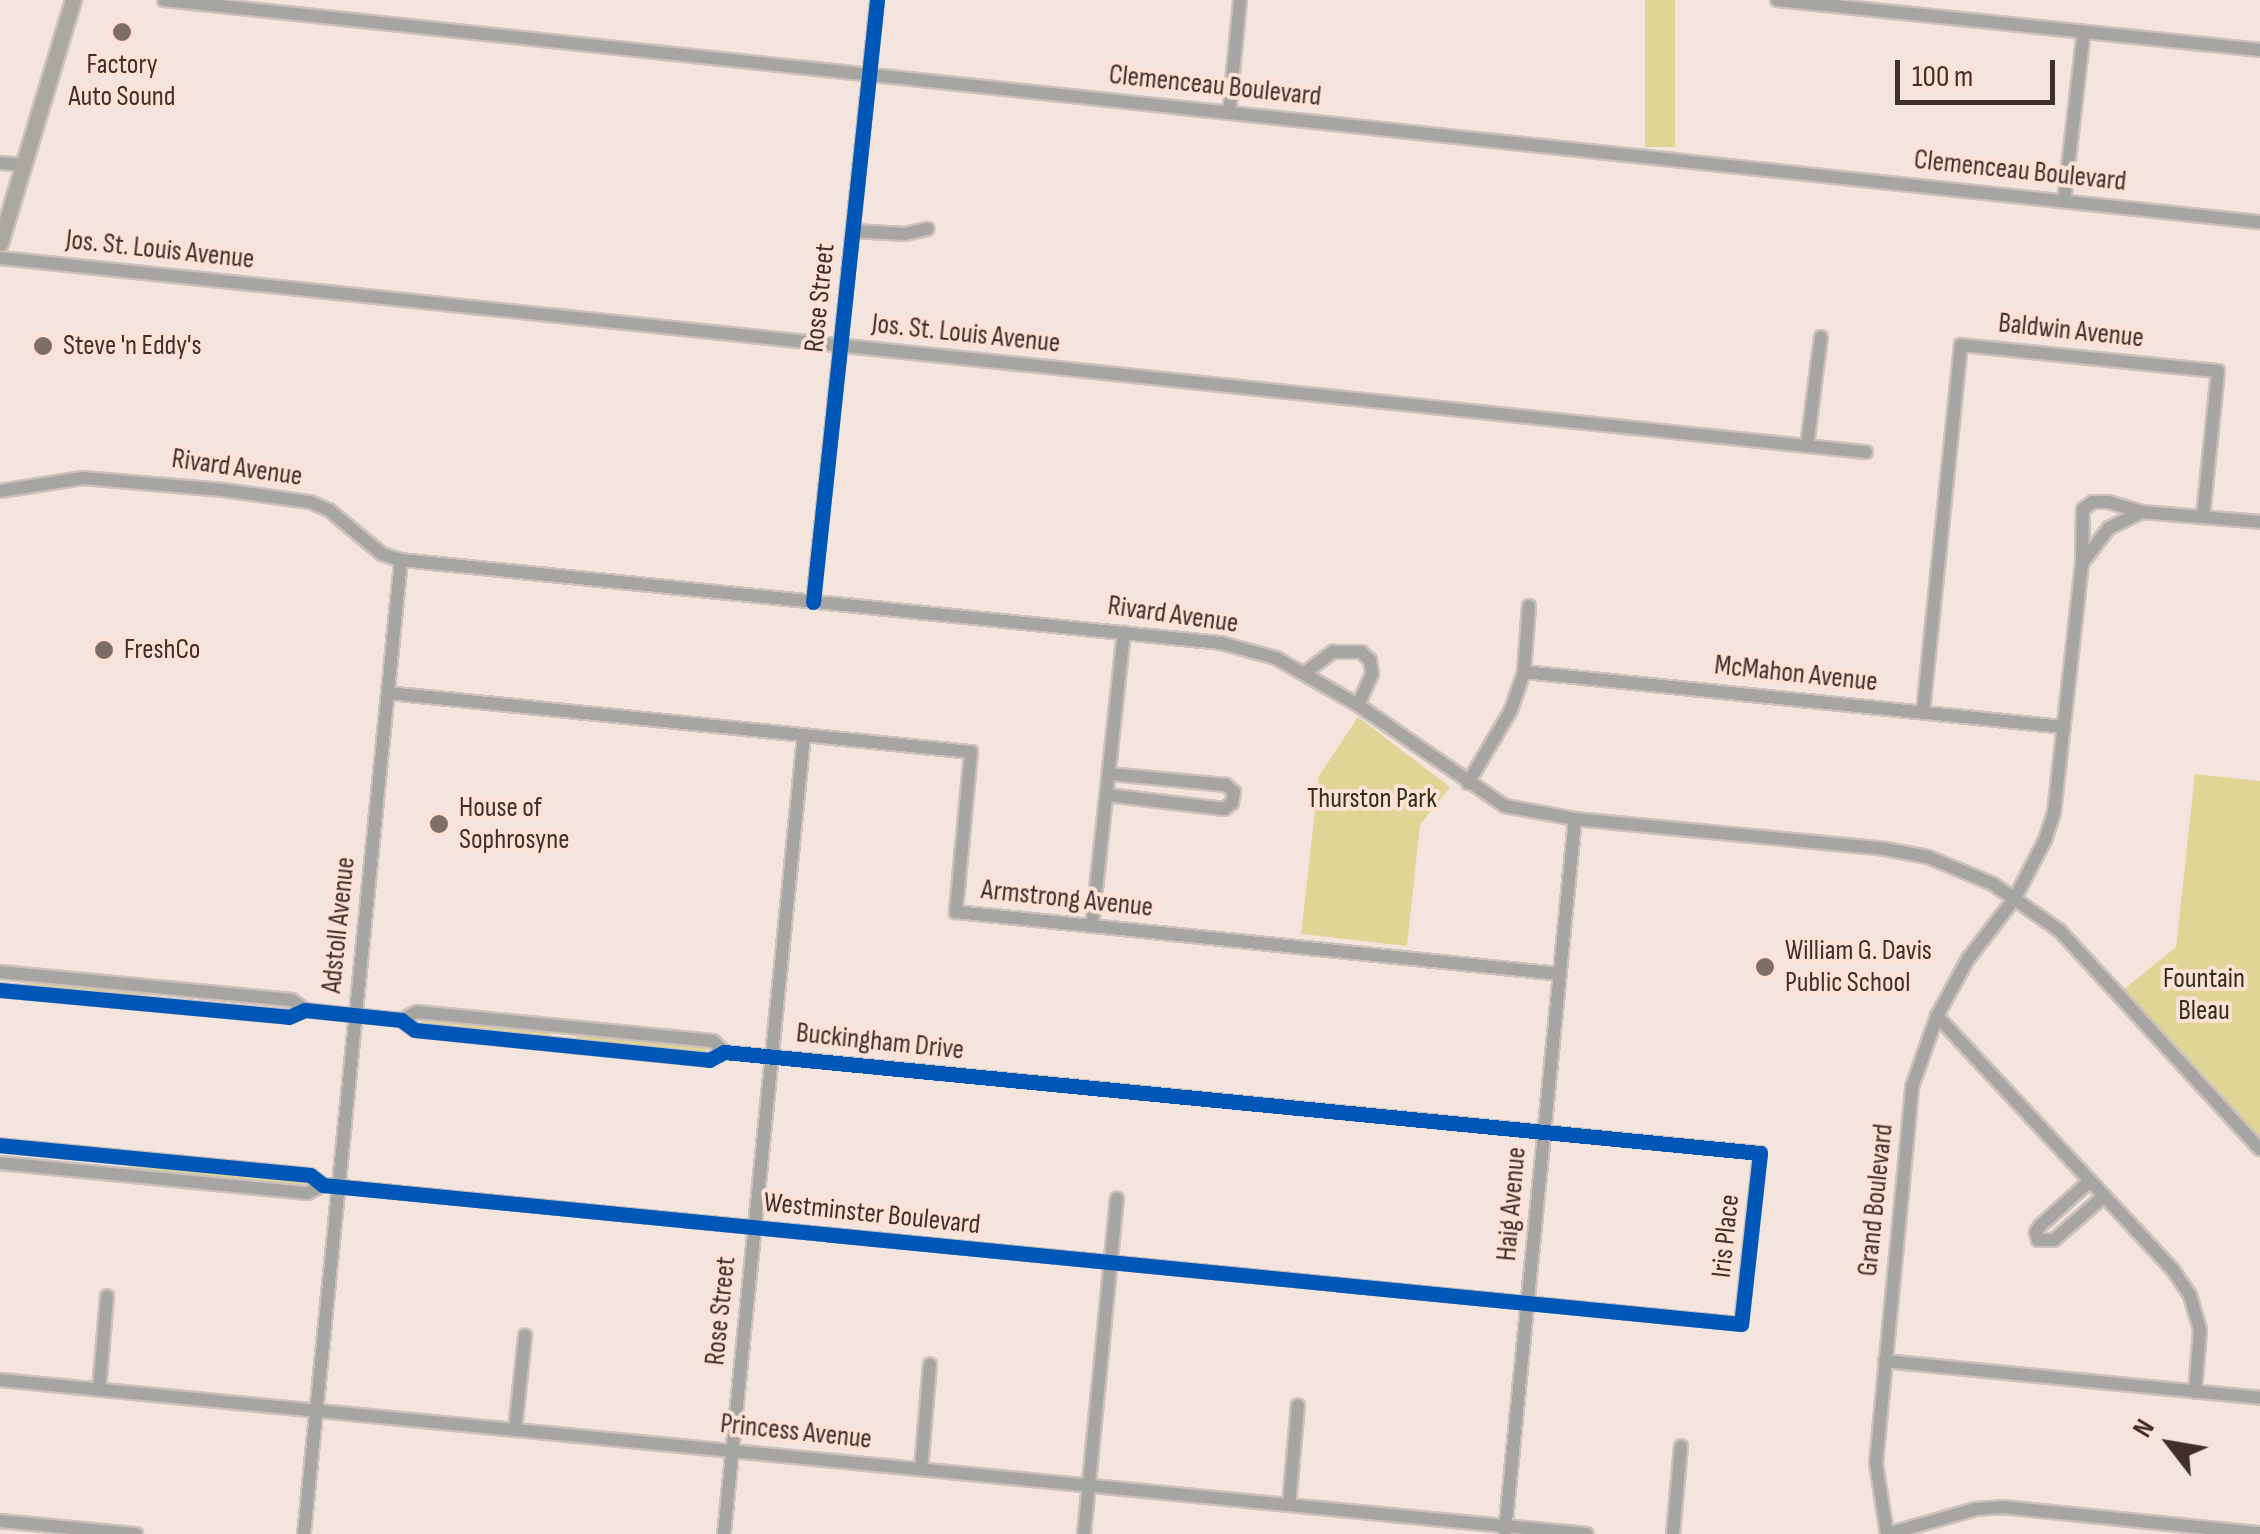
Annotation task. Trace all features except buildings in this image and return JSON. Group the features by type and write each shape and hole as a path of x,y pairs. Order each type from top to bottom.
{"main road":[{"path":"0,243 73,0"}],"street":[{"name":"Clemenceau Boulevard","path":"164,0 2260,222"},
{"name":"Rose Street","path":"813,602 877,0"},
{"path":"1228,113 1240,0"},
{"path":"1776,0 2260,50"},
{"path":"2064,201 2084,32"},
{"path":"0,163 24,166"},
{"path":"853,231 905,234 927,229"},
{"name":"Jos. St. Louis Avenue","path":"0,258 1866,452"},
{"path":"1808,446 1821,337"},
{"name":"Baldwin Avenue","path":"1923,712 1961,345 2218,371 2203,517"},
{"name":"Rivard Avenue","path":"0,491 103,478 310,502 341,517 382,554 401,560 1221,643 1276,658 1358,705 1505,806 1576,819 1885,849 1956,867 2015,898 2060,931 2260,1149"},
{"name":"Grand Boulevard","path":"1887,1534 1876,1463 1912,1087 1938,1016 1968,958 2015,898 2031,871 2054,813 2082,563 2083,509 2093,502 2108,502 2142,512"},
{"path":"2082,563 2109,528 2142,512 2260,522"},
{"name":"Adstoll Avenue","path":"304,1534 401,560"},
{"path":"1468,783 1511,710 1524,672 1529,606"},
{"path":"1092,926 1124,633"},
{"path":"1306,672 1333,652 1361,652 1370,660 1372,674 1358,705"},
{"name":"McMahon Avenue","path":"1524,672 2064,727"},
{"name":"Armstrong Avenue","path":"388,694 972,752 956,912 1560,974"},
{"name":"Rose Street","path":"724,1534 804,735"},
{"path":"1106,795 1224,809 1232,804 1234,792 1226,785 1109,774"},
{"name":"Haig Avenue","path":"1505,1530 1576,819"},
{"name":"Buckingham Drive","path":"0,972 292,1000 305,1010"},
{"name":"Buckingham Drive","path":"0,990 289,1017 305,1010 401,1020 417,1012 713,1041 724,1052 1760,1154"},
{"path":"1938,1016 2173,1270 2190,1295 2200,1330 2195,1392"},
{"name":"Westminster Boulevard","path":"0,1144 310,1175 323,1185"},
{"name":"Iris Place","path":"1742,1324 1760,1154"},
{"name":"Westminster Boulevard","path":"0,1164 308,1193 323,1185 339,1186 1742,1324"},
{"path":"2090,1182 2042,1225 2036,1232 2038,1240 2054,1240 2104,1196"},
{"path":"1084,1534 1117,1198"},
{"path":"99,1390 107,1296"},
{"path":"515,1430 525,1336"},
{"path":"1885,1361 2260,1398"},
{"path":"921,1469 930,1364"},
{"name":"Princess Avenue","path":"0,1380 1289,1505 1505,1530 1587,1534"},
{"path":"1289,1505 1298,1405"},
{"path":"1673,1534 1682,1446"},
{"path":"1887,1534 1976,1509 2002,1507 2260,1533"},
{"path":"0,1520 136,1534"}],"green space":[{"path":"1645,0 1675,0 1675,147 1645,147"},
{"name":"Thurston Park","path":"1358,717 1450,787 1420,825 1407,946 1301,934 1319,776"},
{"name":"Fountain Bleau","path":"2195,774 2260,781 2260,1139 2123,990 2176,947"},
{"path":"23,981 144,990 146,997 26,988"},
{"path":"426,1017 549,1030 551,1037 423,1026 421,1020"},
{"path":"575,1035 705,1045 707,1052 578,1042"},
{"path":"127,1164 310,1182 309,1188 130,1171"}],"cycle path":[{"path":"813,602 877,0"},
{"path":"0,990 289,1017 305,1010 401,1020 415,1030 709,1060 724,1052 1760,1153 1741,1324 323,1185 310,1175 0,1145"}],"place":[{"name":"Factory Auto Sound","path":"122,32"},
{"name":"Steve 'n Eddy's","path":"43,346"},
{"name":"FreshCo","path":"104,650"},
{"name":"House of Sophrosyne","path":"439,824"},
{"name":"William G. Davis Public School","path":"1765,967"}]}
